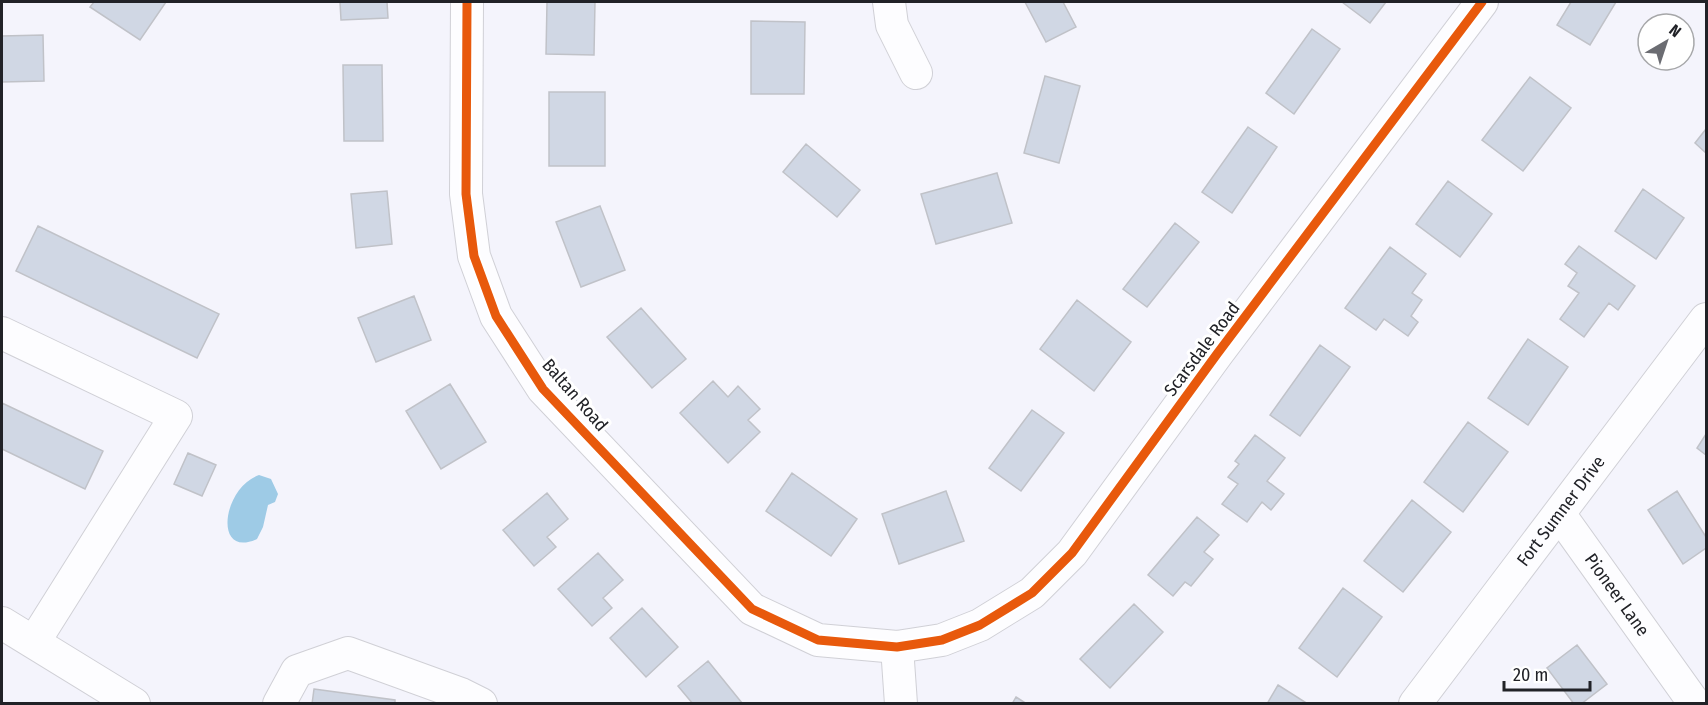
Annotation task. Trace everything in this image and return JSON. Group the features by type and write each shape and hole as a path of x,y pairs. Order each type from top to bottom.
{"street":[{"name":"Baltan Road","path":"467,2 466,194 474,256 496,316 543,389 752,609 818,640 897,647"},
{"path":"889,2 892,26 916,73"},
{"name":"Scarsdale Road","path":"897,647 942,640 980,626 1032,593 1072,553 1217,354 1482,2"},
{"name":"Fort Sumner Drive","path":"1415,704 1707,319"},
{"path":"2,333 176,416 34,642"},
{"name":"Pioneer Lane","path":"1560,514 1695,704"},
{"path":"2,622 134,704"},
{"path":"897,647 901,704"},
{"path":"279,704 297,671 348,653 461,694 481,704"}],"water":[{"path":"259,475 271,479 278,494 275,502 268,505 263,527 257,539 243,543 234,539 229,531 228,519 231,506 237,493 246,482"}],"building":[{"path":"94,2 166,2 140,40 90,7"},
{"path":"340,2 387,2 388,18 341,20"},
{"path":"547,2 595,2 594,55 546,54"},
{"path":"1025,2 1063,2 1076,27 1046,42"},
{"path":"1342,2 1386,2 1370,23"},
{"path":"1571,2 1616,2 1590,45 1557,25"},
{"path":"751,21 805,22 804,94 751,94"},
{"path":"1312,29 1340,49 1294,114 1266,93"},
{"path":"43,35 44,81 2,82 2,36"},
{"path":"343,65 382,65 383,141 344,141"},
{"path":"1045,76 1080,86 1059,163 1024,153"},
{"path":"1530,77 1571,108 1523,171 1482,140"},
{"path":"549,92 605,92 605,166 549,166"},
{"path":"1248,127 1277,147 1232,213 1202,192"},
{"path":"1706,129 1706,153 1695,143"},
{"path":"806,144 860,190 837,217 783,172"},
{"path":"997,173 1012,223 936,244 921,194"},
{"path":"1448,181 1492,214 1460,257 1416,224"},
{"path":"1643,189 1684,218 1656,259 1615,231"},
{"path":"387,191 392,244 356,248 351,194"},
{"path":"600,206 625,270 581,287 556,222"},
{"path":"1175,223 1199,242 1147,307 1123,289"},
{"path":"38,226 219,314 197,358 16,271"},
{"path":"1579,246 1635,286 1618,310 1609,303 1584,337 1560,319 1579,293 1568,286 1577,273 1565,264"},
{"path":"1390,247 1426,274 1412,293 1422,300 1411,316 1418,322 1408,336 1384,319 1376,330 1345,308"},
{"path":"414,296 431,340 376,362 358,318"},
{"path":"1077,300 1131,342 1094,391 1040,349"},
{"path":"641,308 686,359 652,388 607,337"},
{"path":"1528,339 1568,367 1528,425 1488,398"},
{"path":"1320,345 1350,367 1300,436 1270,415"},
{"path":"713,381 728,397 738,386 760,409 748,420 760,432 728,463 680,413"},
{"path":"450,384 486,442 441,469 406,411"},
{"path":"2,403 103,451 85,489 2,449"},
{"path":"1032,410 1064,433 1021,491 989,468"},
{"path":"1468,422 1508,452 1463,512 1424,482"},
{"path":"1706,434 1706,455 1697,448"},
{"path":"1255,435 1285,458 1267,481 1284,494 1271,510 1262,502 1247,522 1222,504 1238,484 1228,477 1239,464 1235,461"},
{"path":"188,453 216,465 202,496 174,484"},
{"path":"792,473 857,519 831,556 766,511"},
{"path":"946,491 964,541 899,564 882,514"},
{"path":"1677,491 1706,537 1706,548 1683,564 1648,510"},
{"path":"547,493 568,519 547,537 556,547 534,566 503,530"},
{"path":"1412,500 1451,532 1403,592 1364,561"},
{"path":"1197,517 1219,535 1204,552 1213,559 1191,586 1185,582 1173,596 1148,575"},
{"path":"598,553 623,580 603,598 612,608 592,626 558,589"},
{"path":"1343,588 1382,617 1337,677 1299,648"},
{"path":"1134,604 1163,632 1110,688 1080,659"},
{"path":"642,608 678,647 646,677 610,638"},
{"path":"1577,645 1607,684 1581,704 1574,704 1547,668"},
{"path":"708,661 741,704 693,704 678,686"},
{"path":"1278,685 1308,704 1267,704"},
{"path":"314,689 395,700 395,704 312,704"},
{"path":"1016,697 1027,704 1012,704"}],"cycle path":[{"path":"467,2 466,194 474,256 496,316 543,389 752,609 818,640 897,647 942,640 980,625 1032,593 1072,553 1217,354 1482,2"}]}
